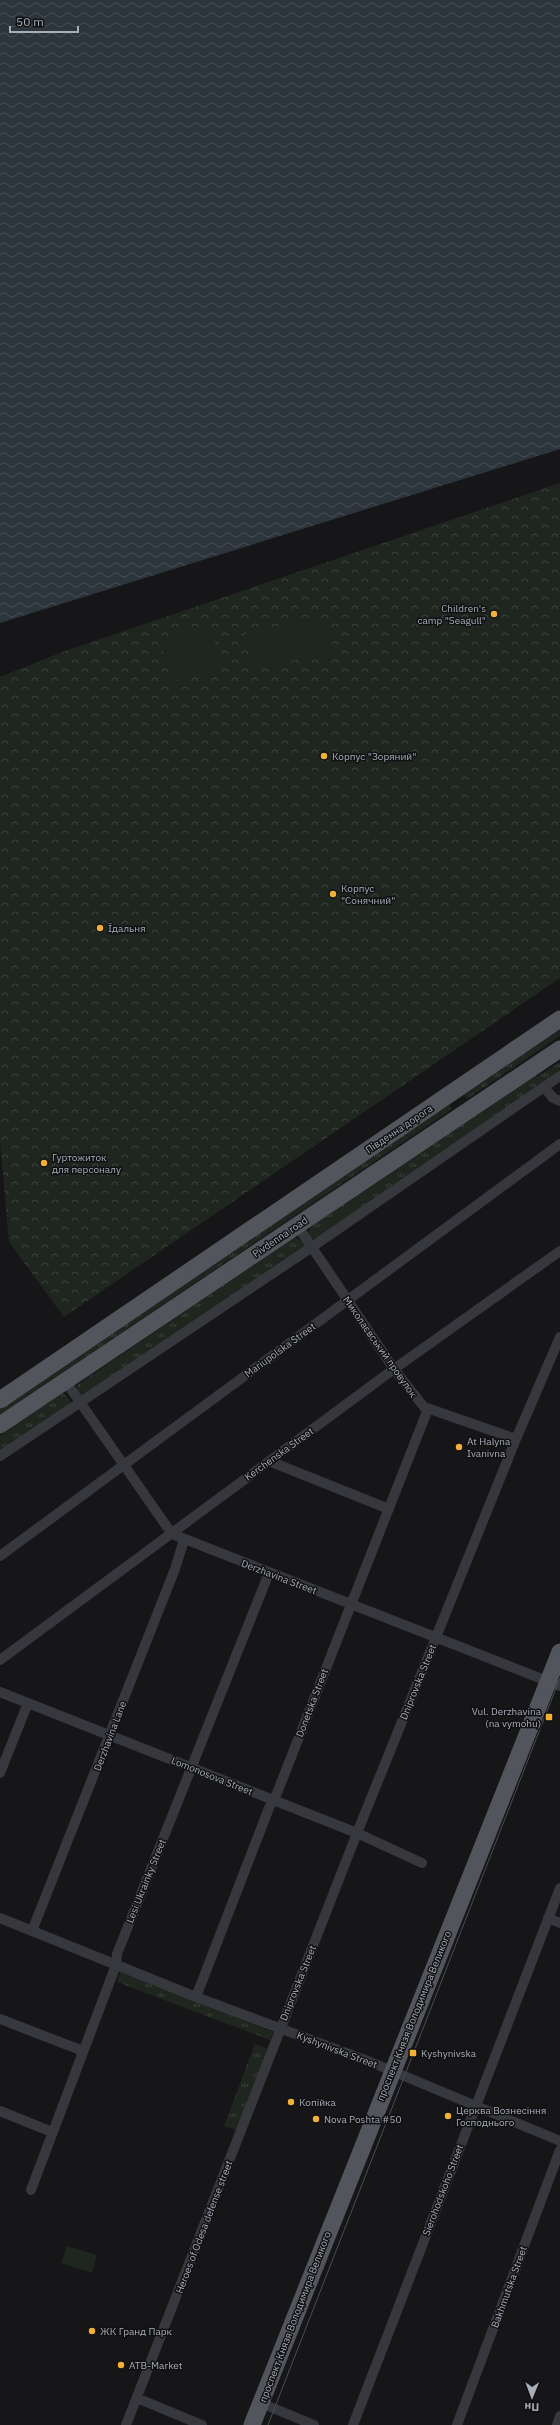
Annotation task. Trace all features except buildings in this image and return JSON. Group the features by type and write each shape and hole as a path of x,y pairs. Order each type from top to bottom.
{"main road":[{"name":"Південна дорога","path":"0,1400 560,1019"},
{"name":"Pivdenna road","path":"0,1425 560,1049"},
{"path":"454,1091 467,1111"},
{"name":"проспект Князя Володимира Великого","path":"252,2425 392,2071 554,1683 560,1652"}],"street":[{"path":"0,1456 312,1247 560,1076"},
{"path":"544,1087 553,1098 560,1101"},
{"name":"Mariupolska Street","path":"0,1556 560,1144"},
{"name":"Миколаєвський провулок","path":"297,1225 394,1369 424,1407 516,1439"},
{"name":"Kerchenska Street","path":"0,1660 394,1369 560,1251"},
{"name":"Dniprovska Street","path":"280,2028 516,1439 560,1337"},
{"name":"Derzhavina Street","path":"66,1382 123,1466 172,1534 184,1540 554,1683"},
{"name":"Donetska Street","path":"196,1997 272,1801 428,1409"},
{"path":"269,1461 389,1509"},
{"name":"Derzhavina Lane","path":"32,1931 110,1736 184,1540"},
{"name":"Lesi Ukrainky Street","path":"31,2190 116,1965 117,1954 269,1573"},
{"name":"Lomonosova Street","path":"0,1692 272,1801 357,1833 422,1863"},
{"path":"0,1773 28,1703"},
{"name":"Sierohodskoho Street","path":"353,2425 560,1888"},
{"name":"Kyshynivska Street","path":"0,1918 196,1997 392,2071 560,2141"},
{"path":"548,1918 560,1923"},
{"path":"0,2019 78,2049 82,2053"},
{"name":"Heroes of Odesa defense street","path":"126,2425 280,2028"},
{"path":"0,2111 52,2132"},
{"name":"Bakhmutska Street","path":"457,2425 560,2150"},
{"path":"137,2398 202,2425"},
{"path":"261,2403 314,2425"},
{"path":"557,2425 560,2416"}],"green space":[{"path":"560,483 560,978 64,1317 9,1242 0,1140 0,677 65,651"},
{"path":"328,618 334,654 252,667 246,631"},
{"path":"210,626 222,667 171,681 160,640"},
{"path":"560,1030 560,1036 467,1099 464,1095"},
{"path":"560,1062 560,1072 318,1240 311,1238 308,1234 310,1227 532,1076 538,1076"},
{"path":"449,1105 452,1109 0,1415 0,1408"},
{"path":"294,1237 304,1241 305,1247 82,1396 77,1391 77,1385"},
{"path":"63,1393 70,1400 70,1404 0,1451 0,1436"},
{"path":"120,1972 273,2032 270,2040 117,1982"},
{"path":"255,2044 267,2049 236,2130 224,2126"},
{"path":"67,2246 97,2255 92,2273 61,2263"}],"water":[{"path":"0,0 560,0 560,449 0,623"}],"tram line":[{"path":"268,2425 560,1678"}],"place":[{"name":"Children's camp \"Seagull\"","path":"494,614"},
{"name":"Корпус \"Зоряний\"","path":"324,756"},
{"name":"Корпус \"Сонячний\"","path":"333,894"},
{"name":"Їдальня","path":"100,928"},
{"name":"Гуртожиток для персоналу","path":"44,1163"},
{"name":"At Halyna Ivanivna","path":"459,1447"},
{"name":"Vul. Derzhavina (na vymohu)","path":"549,1717"},
{"name":"Kyshynivska","path":"413,2053"},
{"name":"Копійка","path":"291,2102"},
{"name":"Церква Вознесіння Господнього","path":"448,2116"},
{"name":"Nova Poshta #50","path":"316,2119"},
{"name":"ЖК Гранд Парк","path":"92,2331"},
{"name":"ATB-Market","path":"121,2365"}]}
